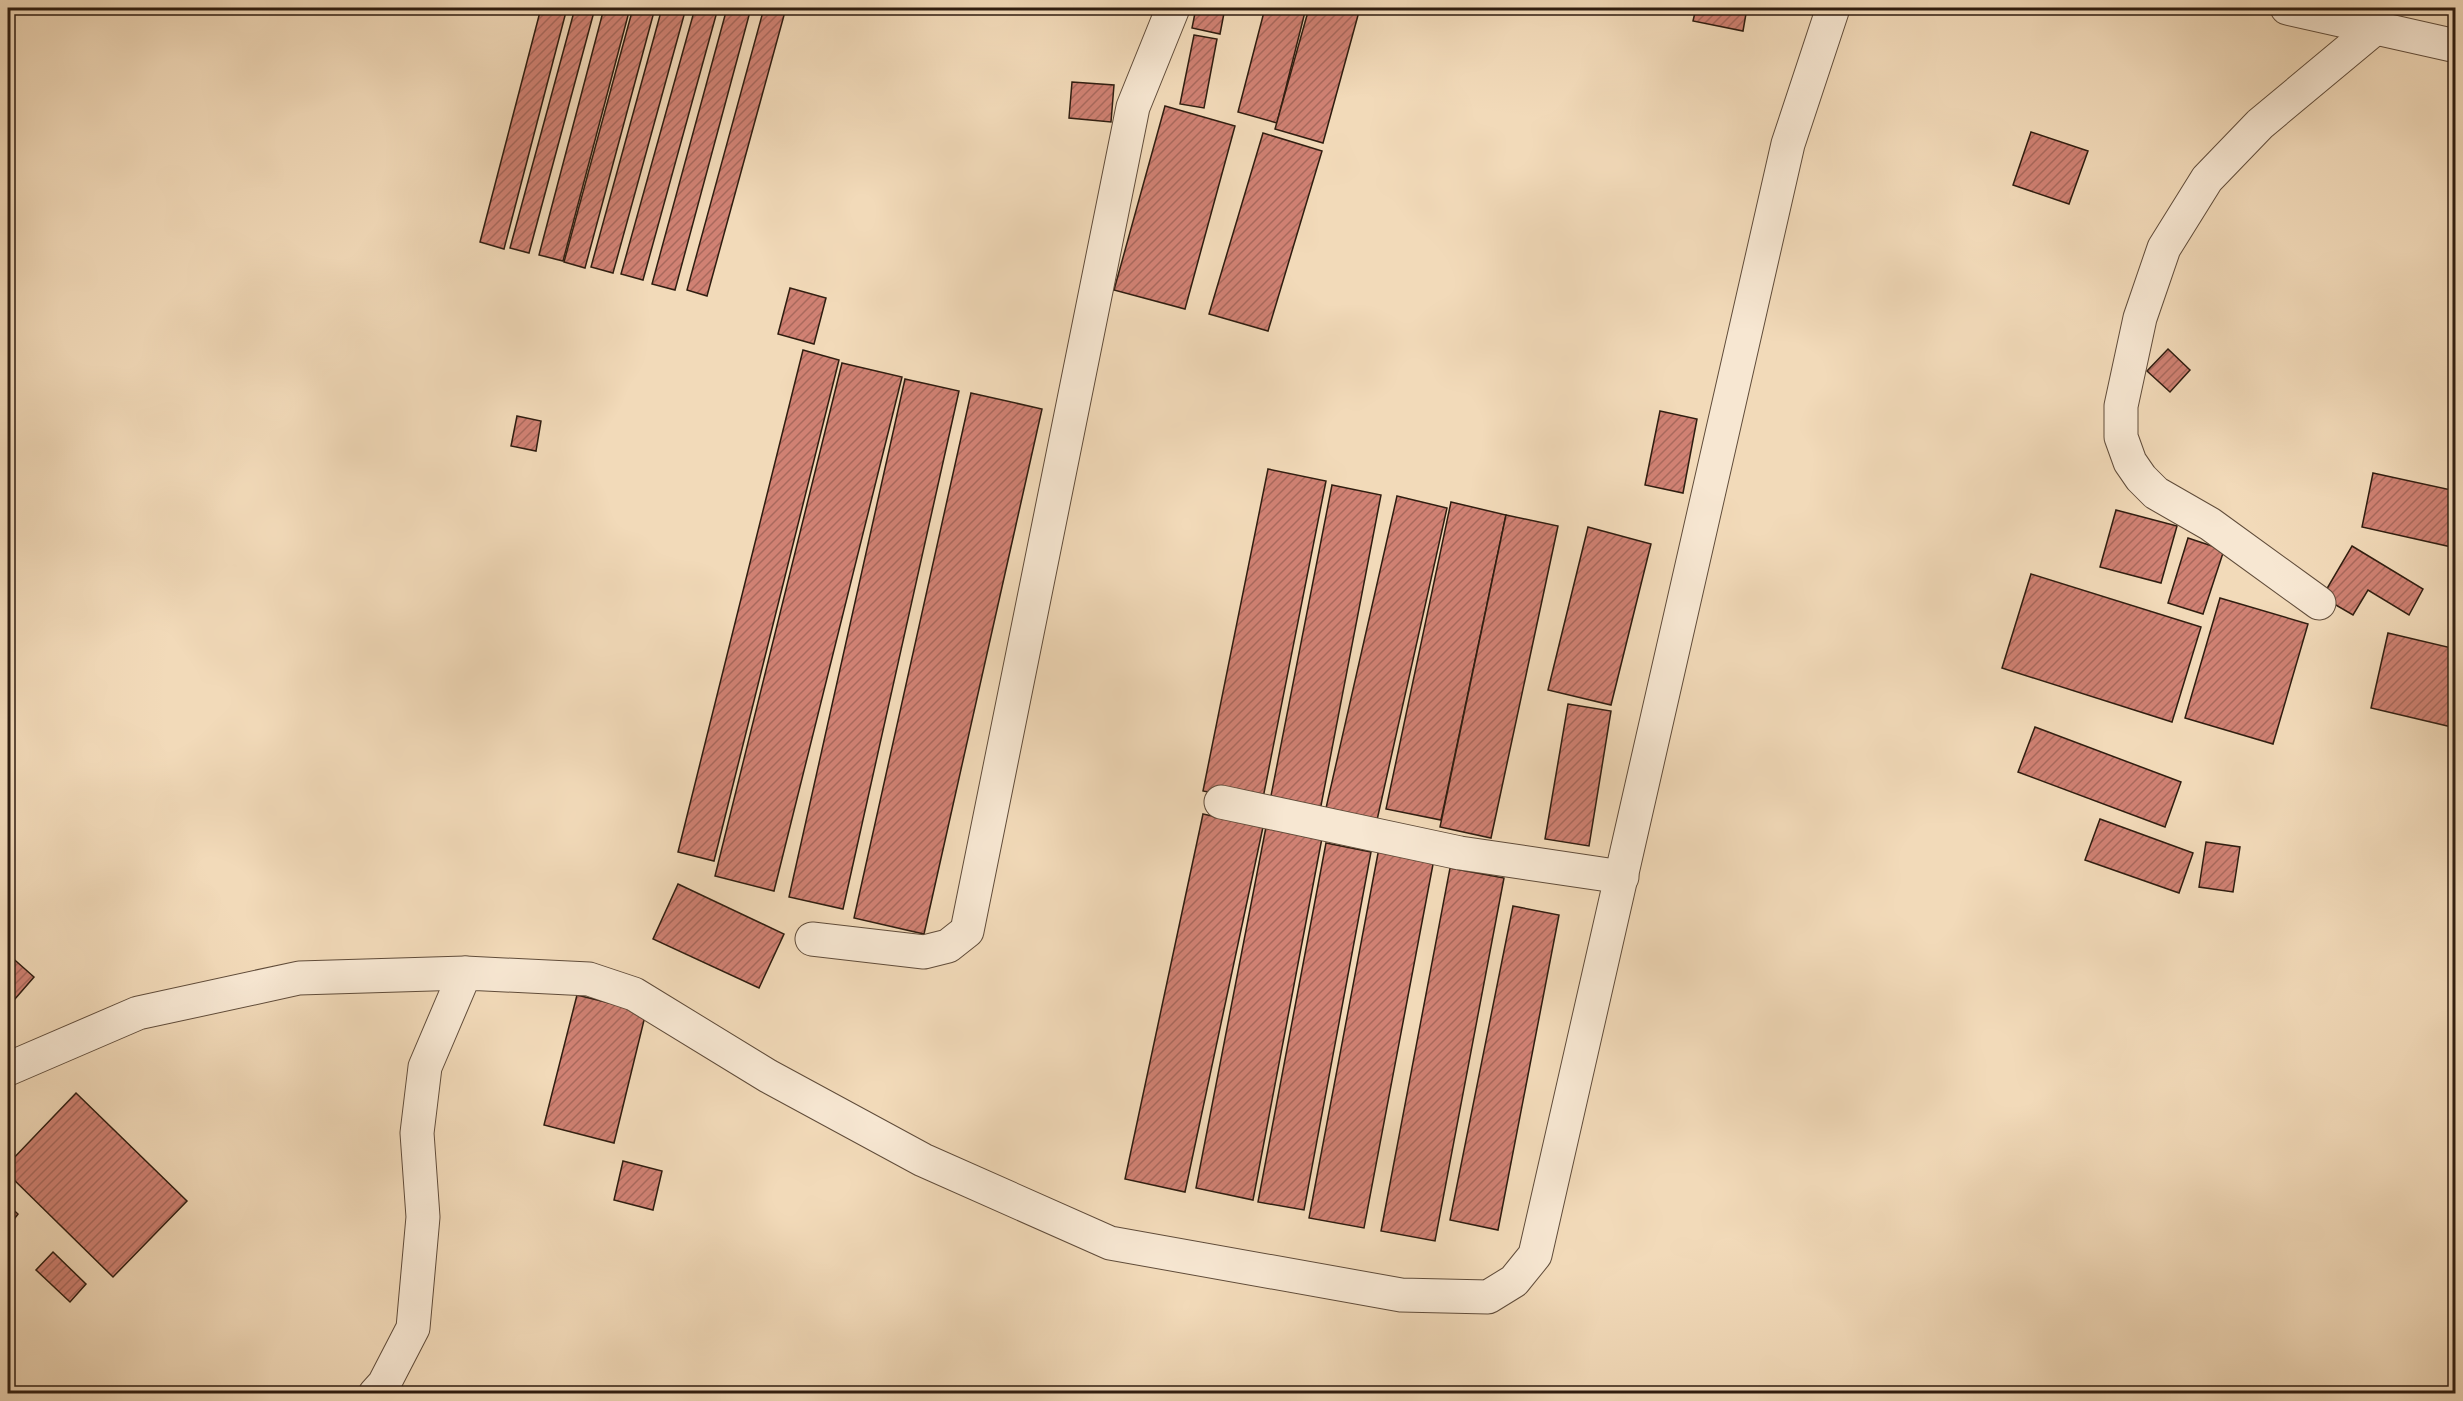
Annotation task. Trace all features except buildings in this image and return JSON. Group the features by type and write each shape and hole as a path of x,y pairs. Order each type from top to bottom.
{"street":[{"path":"812,939 924,952 948,946 967,931 1133,107 1173,8"},
{"path":"8,1069 138,1013 288,981 465,973 589,978 634,994 768,1076 923,1160 1110,1244 1401,1295 1488,1298 1514,1281 1535,1255 1788,144 1833,8"},
{"path":"2287,8 2456,46"},
{"path":"2319,603 2210,524 2156,493 2141,478 2130,462 2121,437 2121,406 2139,318 2164,248 2207,179 2260,124 2374,29"},
{"path":"1221,802 1460,853 1622,877"},
{"path":"375,1394 384,1384 413,1328 423,1216 417,1132 425,1067 465,973"}]}
